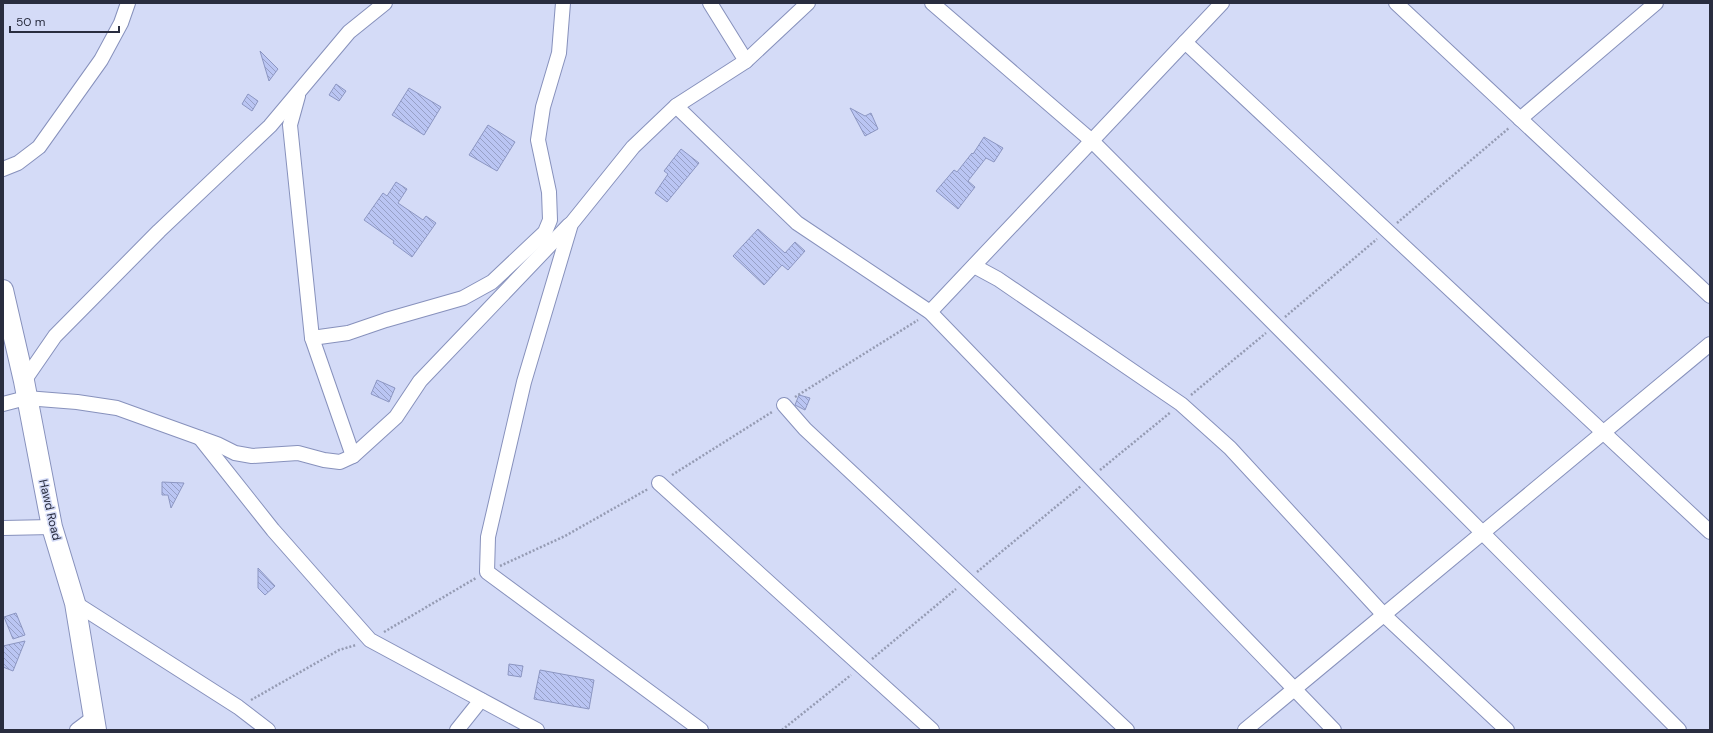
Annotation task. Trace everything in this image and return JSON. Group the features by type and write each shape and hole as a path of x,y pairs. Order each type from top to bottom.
{"main road":[{"name":"Hawd Road","path":"3,290 7,324 25,389 52,527 74,603 95,724"}],"street":[{"path":"3,170 18,163 39,147 102,60 121,23 128,3"},
{"path":"3,404 25,389 55,336 165,226 270,126 349,32 384,3"},
{"path":"312,338 348,333 386,320 463,298 492,282 545,232 550,220 549,192 538,140 543,107 559,53 563,3"},
{"path":"710,3 746,61"},
{"path":"932,3 1092,141 1679,730"},
{"path":"930,312 1222,3"},
{"path":"1396,3 1710,296"},
{"path":"1520,119 1656,3"},
{"path":"25,389 77,402 117,408 200,438 235,453 252,456 298,453 324,460 340,462 353,456 396,417 420,381 571,224 633,147 676,106 746,61 804,4"},
{"path":"1186,42 1710,532"},
{"path":"299,92 290,125 312,338 353,456"},
{"path":"676,106 797,223 930,312 1334,730"},
{"path":"571,224 524,382 488,537 487,572 701,730"},
{"path":"974,266 998,279 1181,404 1230,448 1384,615 1507,730"},
{"path":"1246,730 1710,344"},
{"path":"784,405 805,429 1127,730"},
{"path":"200,438 273,530 370,640 537,730"},
{"path":"659,483 932,730"},
{"path":"3,528 52,527"},
{"path":"74,603 238,707 268,730"},
{"path":"457,730 481,700"},
{"path":"77,730 95,724"}],"path":[{"path":"782,730 1181,404 1520,119"},
{"path":"238,707 339,650 370,640 487,572 565,536 659,483 930,312"}],"building":[{"path":"260,51 278,69 269,81"},
{"path":"336,84 346,91 339,101 329,95"},
{"path":"409,88 441,107 424,135 392,115"},
{"path":"248,94 258,101 252,111 242,104"},
{"path":"850,108 865,116 871,113 878,129 865,136"},
{"path":"488,125 515,142 497,171 469,155"},
{"path":"984,137 1003,148 994,162 986,158 968,181 975,187 958,209 936,191 954,170 957,172 972,153 973,154"},
{"path":"681,149 699,163 667,202 655,193 668,174 664,171"},
{"path":"396,182 407,189 398,203 423,220 426,216 436,223 412,257 393,243 394,241 364,220 383,193 387,196"},
{"path":"758,229 785,253 795,242 805,251 788,270 782,265 764,285 733,256"},
{"path":"377,380 395,388 389,402 371,394"},
{"path":"799,395 810,398 805,410 795,405"},
{"path":"162,482 184,483 171,508 168,495 162,495"},
{"path":"258,568 275,586 265,595 258,588"},
{"path":"16,613 25,635 13,639 4,617"},
{"path":"25,641 13,671 3,667 3,646"},
{"path":"509,664 523,666 521,677 508,675"},
{"path":"540,670 594,680 589,709 534,699"}]}
